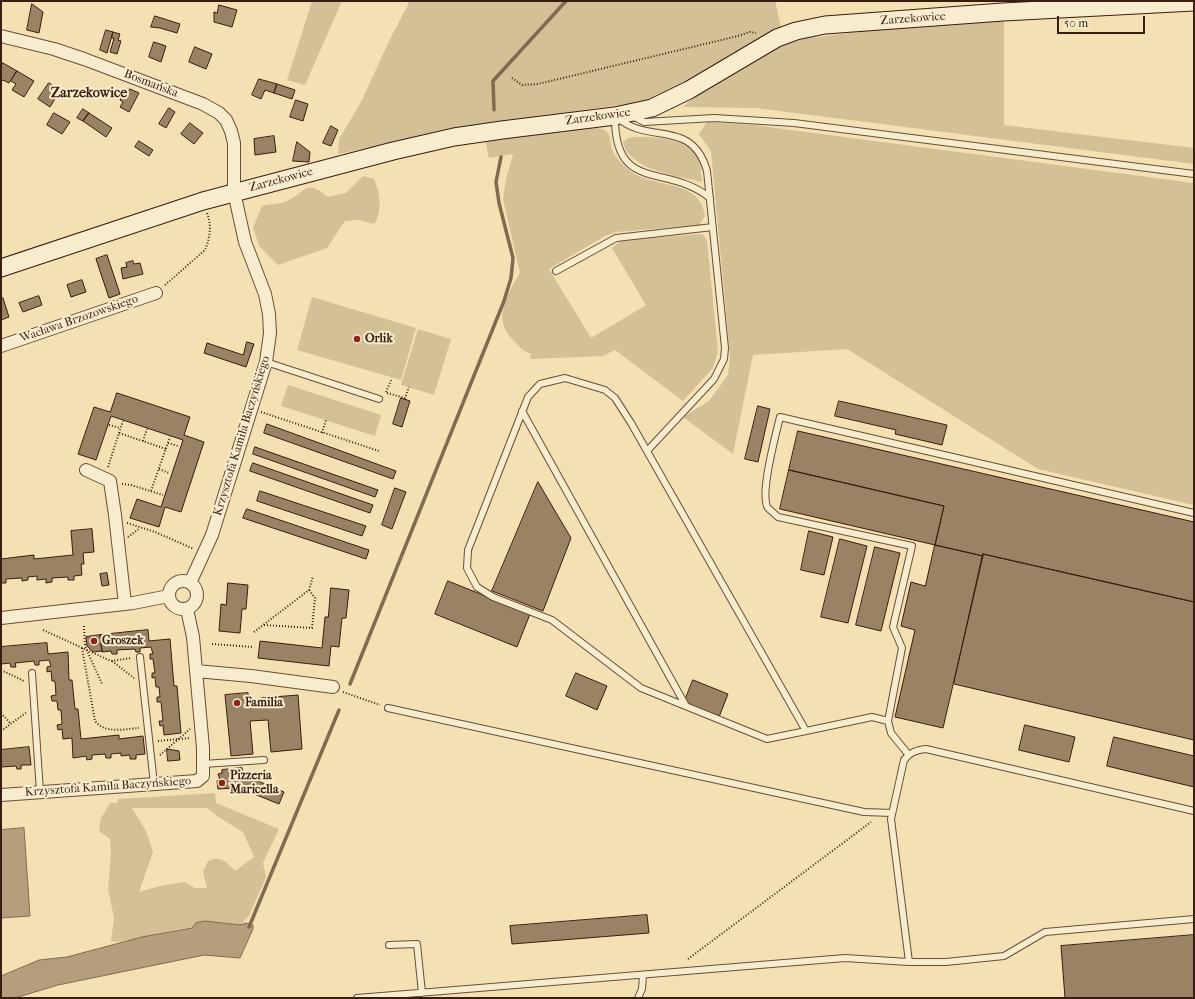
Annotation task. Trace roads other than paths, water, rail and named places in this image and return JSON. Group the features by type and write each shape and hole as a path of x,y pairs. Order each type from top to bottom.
{"street":[{"name":"Zarzekowice","path":"1,268 202,201 393,151 454,137 615,116 652,108 689,90 777,38 825,25 996,13 1194,2"},
{"name":"Bosmańska","path":"1,36 54,49 84,59 203,104 219,113 231,130 234,143 234,192"},
{"name":"Krzysztofa Kamila Baczyńskiego","path":"190,582 212,535 266,362 270,333 269,314 265,294 245,242 234,192"},
{"name":"Wacława Brzozowskiego","path":"1,346 156,293"},
{"path":"86,470 108,482 125,604"},
{"path":"178,582 190,582 197,590 198,596 194,605 188,609 177,608 172,605 169,596 173,585 178,582"},
{"path":"1,618 125,604 169,596"},
{"name":"Krzysztofa Kamila Baczyńskiego","path":"1,795 197,781 203,776 204,768 193,637 188,609"},
{"path":"196,671 251,676 332,687"}],"lane":[{"path":"615,116 633,116 644,122 714,118 794,123 1194,174"},
{"path":"615,116 626,126 634,129 673,135 687,141 697,149 704,158 710,198 725,348 724,359 714,379 647,452"},
{"path":"615,116 615,137 620,153 629,164 639,170 694,187 710,198"},
{"path":"556,271 616,238 713,227"},
{"path":"266,362 379,399"},
{"path":"806,731 615,398 605,390 565,378 540,384 528,397 468,550 467,568 477,587 493,597 552,620 640,688 767,739 806,731 872,717 888,721"},
{"path":"522,411 686,706"},
{"path":"908,754 891,733 888,721 902,648 893,627 912,546 778,517 768,508 765,498 767,475 780,417 1194,513"},
{"path":"140,657 154,784"},
{"path":"32,673 40,792"},
{"path":"388,708 864,812 892,813"},
{"path":"909,962 893,838 892,813 904,760 908,754 917,750 926,749 1194,811"},
{"path":"204,768 264,760"},
{"path":"357,998 414,996 422,993 845,958 909,962 946,962 1004,956 1045,932 1194,919"},
{"path":"389,945 417,944 422,993"},
{"path":"638,998 642,989 643,975"}],"waterway":[{"path":"494,110 493,81 566,1"},
{"path":"350,684 504,301 511,278 513,258 499,203 496,182 501,157"},
{"path":"249,927 339,710"}],"place":[{"name":"Orlik","path":"357,339"},
{"name":"Groszek","path":"94,641"},
{"name":"Familia","path":"237,703"},
{"name":"Pizzeria Maricella","path":"222,783"}],"district":[{"name":"Zarzekowice","path":"89,94"}]}
